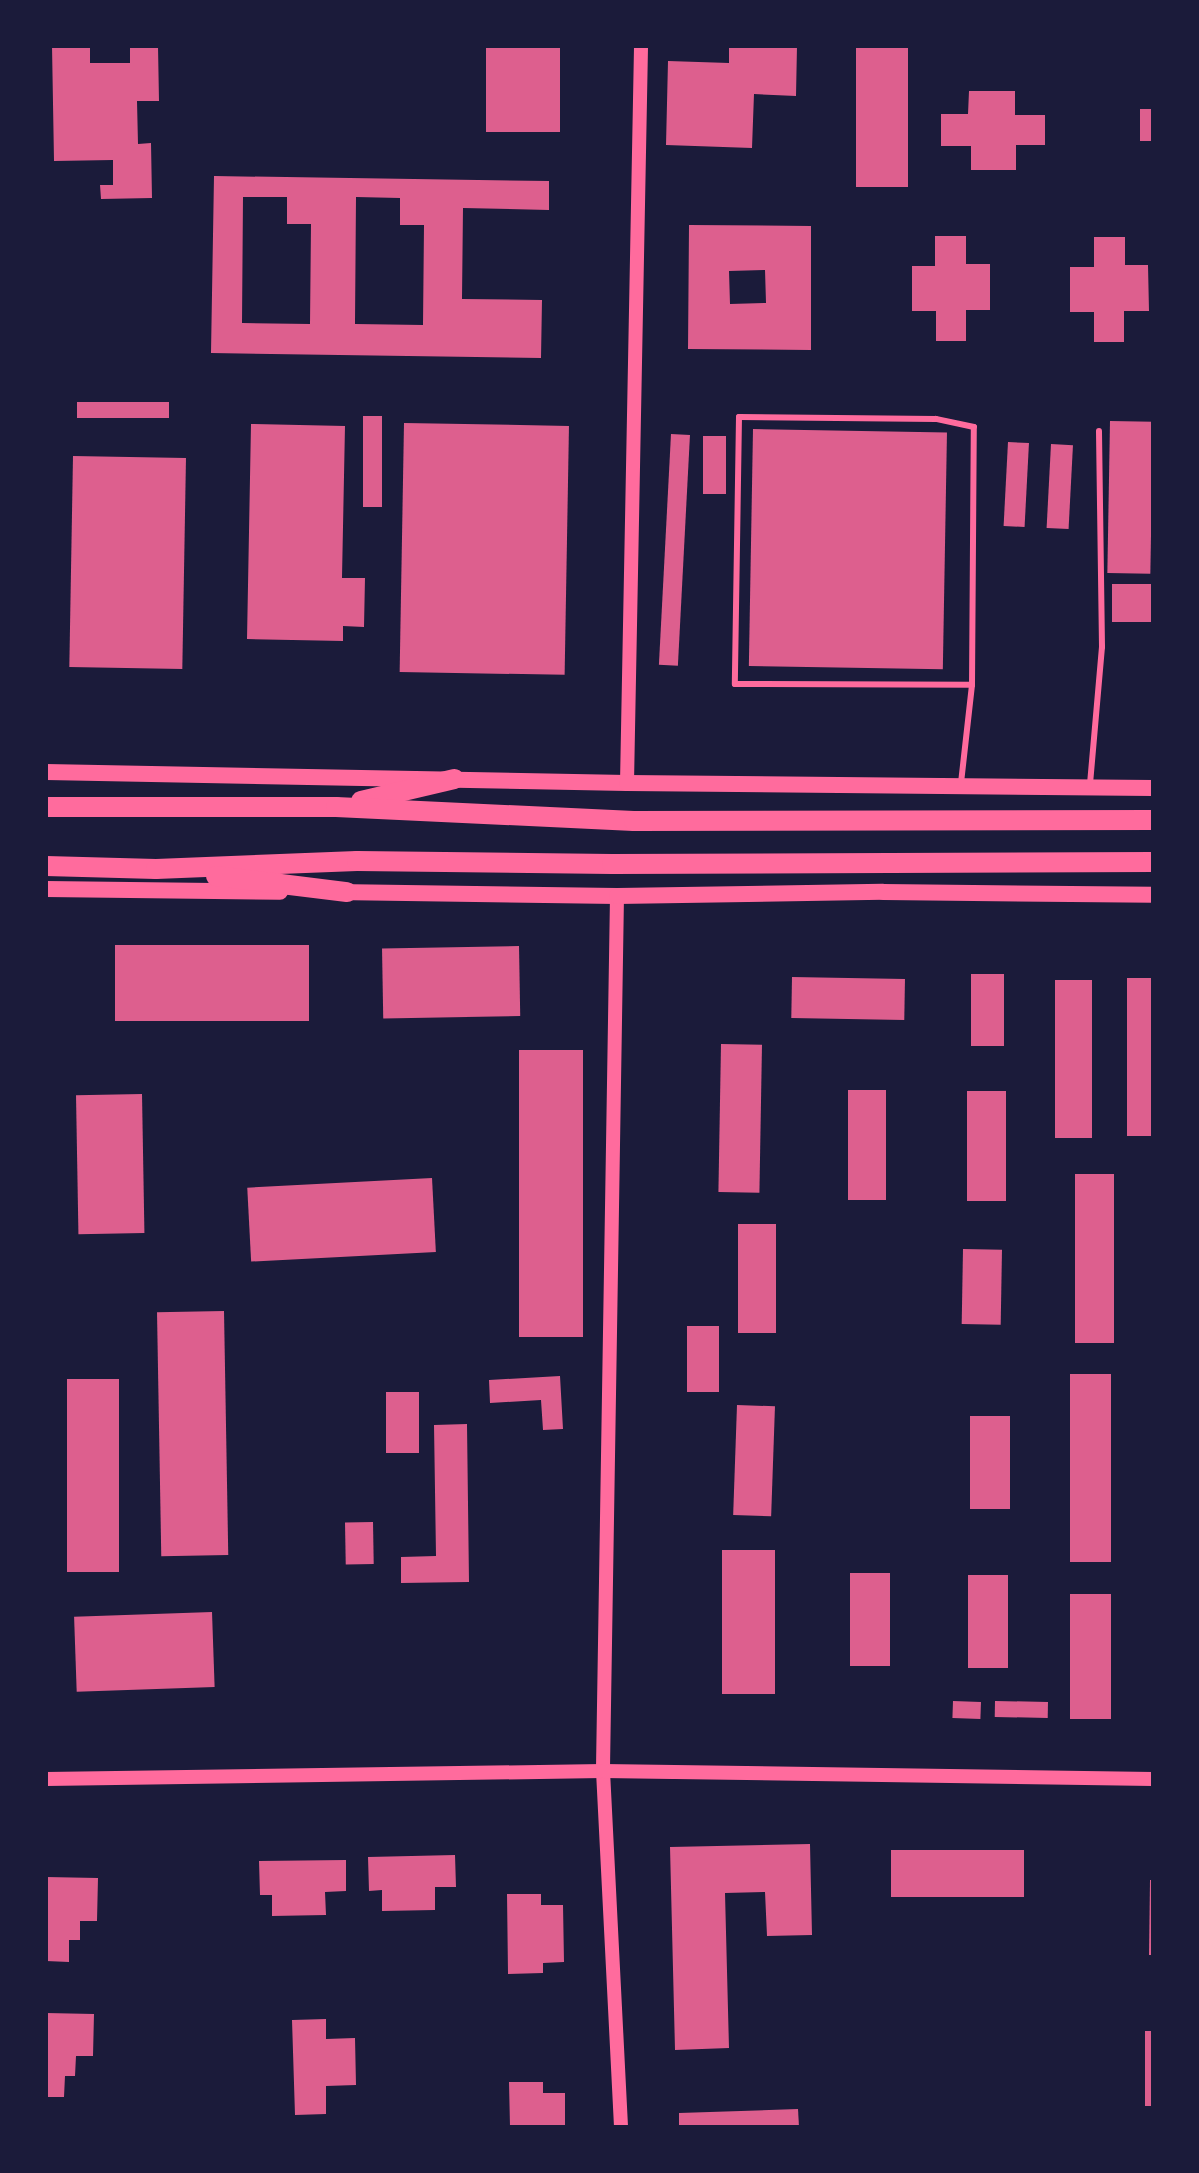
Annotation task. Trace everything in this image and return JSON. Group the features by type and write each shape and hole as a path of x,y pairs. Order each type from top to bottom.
{"highway":[{"path":"336,807 454,779"},
{"path":"46,807 336,807 634,821 1153,820"},
{"path":"46,866 156,869 357,861 612,864 1153,862"},
{"path":"156,869 347,892"}],"main road":[{"path":"46,772 627,783 1153,788"},
{"path":"46,889 617,896 883,892 1153,895"}],"street":[{"path":"627,783 641,46"},
{"path":"617,896 603,1771 621,2127"},
{"path":"46,1779 603,1771 1153,1779"}],"lane":[{"path":"961,787 972,685 974,427 936,419 739,417 735,684 972,685"},
{"path":"1090,788 1102,647 1099,431"}],"building":[{"path":"52,46 90,46 90,63 130,63 130,46 158,46 159,101 137,101 138,144 151,143 152,198 101,199 100,185 113,185 113,160 54,161"},
{"path":"486,46 560,46 560,132 486,132"},
{"path":"729,46 797,46 796,96 754,94 752,148 666,145 668,61 729,63"},
{"path":"856,46 908,46 908,187 856,187"},
{"path":"969,91 1015,91 1015,115 1045,115 1045,145 1016,145 1016,170 971,170 971,146 941,146 941,114 968,114"},
{"path":"1140,109 1153,109 1153,141 1140,141"},
{"path":"214,176 549,181 549,210 463,208 462,299 542,300 541,358 211,353","holes":["243,197 287,197 287,224 311,224 310,324 242,323","356,197 400,198 400,225 424,225 423,325 355,324"]},
{"path":"689,225 811,226 811,350 688,349","holes":["765,270 766,303 730,304 729,271"]},
{"path":"935,236 966,236 966,264 990,264 990,310 966,310 966,341 936,341 936,311 912,311 912,266 935,266"},
{"path":"1094,237 1125,237 1125,265 1148,265 1149,311 1124,311 1124,342 1094,342 1094,312 1070,312 1070,267 1094,267"},
{"path":"77,402 169,402 169,418 77,418"},
{"path":"363,416 382,416 382,507 363,507"},
{"path":"1110,421 1153,422 1150,574 1107,573"},
{"path":"404,423 569,426 565,675 400,672"},
{"path":"251,424 345,426 342,578 365,578 364,627 343,626 343,641 247,639"},
{"path":"753,429 947,432 943,669 749,666"},
{"path":"671,434 690,435 678,666 659,665"},
{"path":"703,436 726,436 726,494 703,494"},
{"path":"1008,442 1029,443 1025,527 1004,526"},
{"path":"1051,444 1073,445 1069,529 1047,528"},
{"path":"73,456 186,458 182,669 69,667"},
{"path":"1112,584 1153,584 1153,622 1112,622"},
{"path":"115,945 309,945 309,1021 115,1021"},
{"path":"519,946 520,1016 383,1018 382,948"},
{"path":"971,974 1004,974 1004,1046 971,1046"},
{"path":"792,977 905,979 904,1020 791,1018"},
{"path":"1127,978 1153,978 1153,1136 1127,1136"},
{"path":"1055,980 1092,980 1092,1138 1055,1138"},
{"path":"721,1044 762,1045 759,1193 718,1192"},
{"path":"519,1050 583,1050 583,1337 519,1337"},
{"path":"848,1090 886,1090 886,1200 848,1200"},
{"path":"967,1091 1006,1091 1006,1201 967,1201"},
{"path":"142,1094 144,1233 78,1234 76,1095"},
{"path":"1075,1174 1114,1174 1114,1343 1075,1343"},
{"path":"432,1178 436,1252 251,1262 247,1188"},
{"path":"738,1224 776,1224 776,1333 738,1333"},
{"path":"963,1249 1002,1250 1001,1325 962,1324"},
{"path":"224,1311 228,1555 161,1556 157,1312"},
{"path":"687,1326 719,1326 719,1392 687,1392"},
{"path":"1070,1374 1111,1374 1111,1562 1070,1562"},
{"path":"560,1376 563,1429 543,1430 541,1400 490,1403 489,1380"},
{"path":"67,1379 119,1379 119,1572 67,1572"},
{"path":"386,1392 419,1392 419,1453 386,1453"},
{"path":"737,1405 775,1406 771,1516 733,1515"},
{"path":"970,1416 1010,1416 1010,1509 970,1509"},
{"path":"467,1424 469,1582 401,1583 401,1557 436,1556 434,1425"},
{"path":"345,1522 373,1522 374,1564 346,1564"},
{"path":"722,1550 775,1550 775,1694 722,1694"},
{"path":"850,1573 890,1573 890,1666 850,1666"},
{"path":"968,1575 1008,1575 1008,1668 968,1668"},
{"path":"1070,1594 1111,1594 1111,1719 1070,1719"},
{"path":"212,1612 215,1687 77,1692 74,1617"},
{"path":"953,1701 981,1702 980,1719 952,1718"},
{"path":"995,1701 1048,1702 1048,1718 995,1717"},
{"path":"810,1844 812,1935 767,1936 765,1892 725,1893 729,2048 675,2050 670,1847"},
{"path":"891,1850 1024,1850 1024,1897 891,1897"},
{"path":"455,1855 456,1887 435,1887 435,1910 382,1911 382,1890 369,1891 368,1857"},
{"path":"346,1860 346,1891 325,1892 326,1915 272,1916 272,1895 260,1895 259,1861"},
{"path":"46,1877 98,1878 97,1921 80,1921 80,1940 69,1940 69,1962 46,1961"},
{"path":"1150,1880 1153,1880 1153,1955 1149,1955"},
{"path":"507,1894 541,1894 541,1905 563,1905 564,1962 543,1963 543,1973 508,1974"},
{"path":"46,2013 94,2014 93,2056 76,2056 75,2076 65,2076 64,2097 46,2097"},
{"path":"326,2019 326,2039 355,2038 356,2085 326,2086 326,2114 295,2115 292,2020"},
{"path":"1145,2031 1153,2031 1153,2106 1145,2106"},
{"path":"509,2082 543,2082 543,2093 565,2093 565,2127 510,2127"},
{"path":"798,2109 799,2127 679,2127 679,2113"}]}
